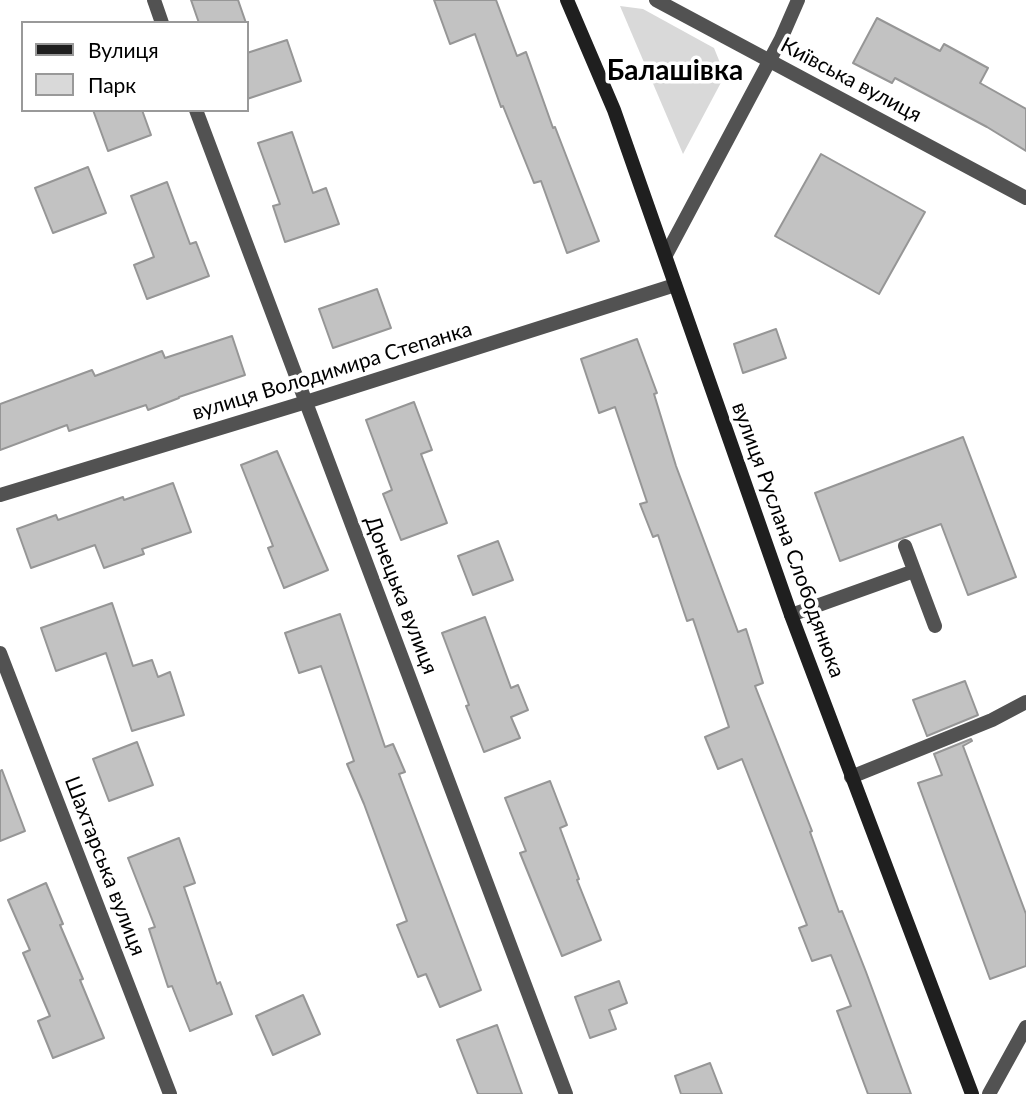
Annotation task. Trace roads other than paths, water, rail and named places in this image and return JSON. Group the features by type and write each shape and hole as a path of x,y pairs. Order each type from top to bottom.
{"main road":[{"name":"вулиця Руслана Слободянюка","path":"568,0 614,110 791,614 972,1094"}],"street":[{"path":"154,0 161,21"},
{"name":"Київська вулиця","path":"656,0 1026,198"},
{"path":"666,255 798,0"},
{"name":"Донецька вулиця","path":"196,112 566,1094"},
{"name":"вулиця Володимира Степанка","path":"0,495 306,402 675,285"},
{"path":"905,546 934,626"},
{"path":"791,614 914,570"},
{"name":"Шахтарська вулиця","path":"0,653 170,1094"},
{"path":"851,777 992,720 1026,702"},
{"path":"989,1094 1026,1027"}],"district":[{"name":"Балашівка","path":"675,71"}]}
